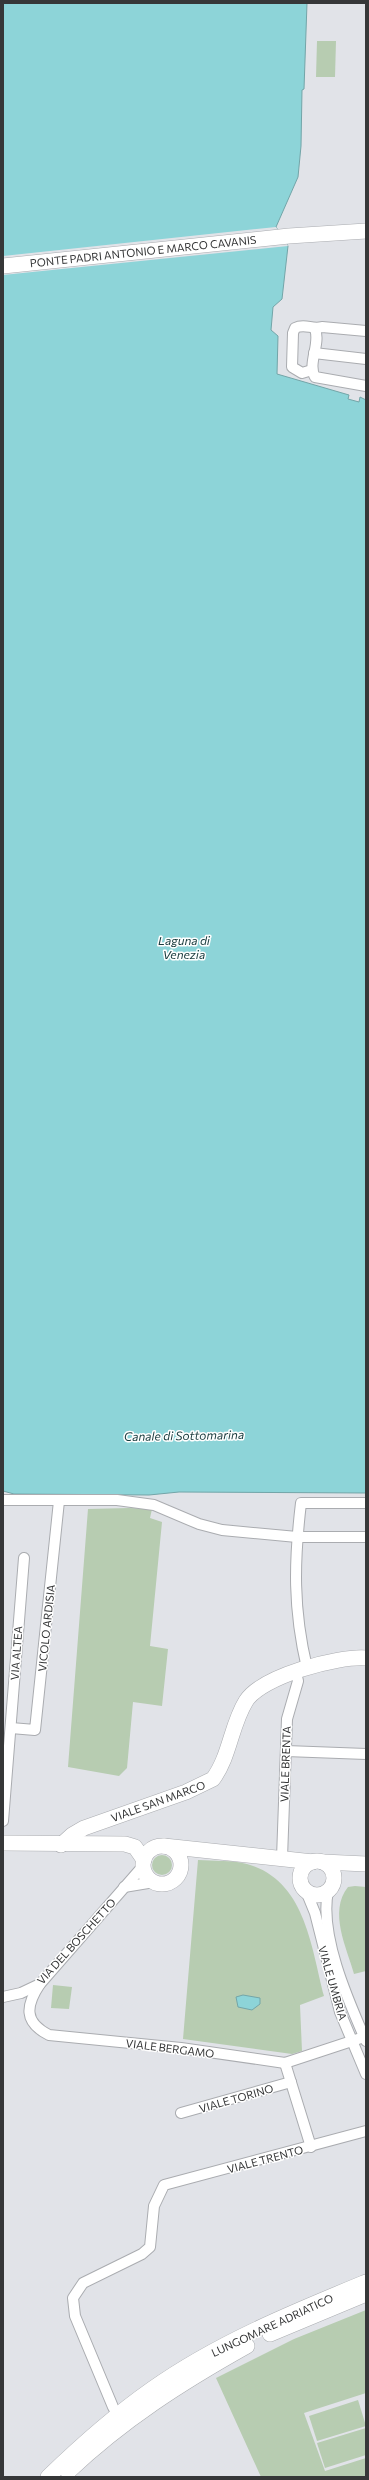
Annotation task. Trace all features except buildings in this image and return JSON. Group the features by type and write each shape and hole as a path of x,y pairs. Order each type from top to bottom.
{"street":[{"name":"PONTE PADRI ANTONIO E MARCO CAVANIS","path":"3,266 282,237 366,231"},
{"path":"312,370 302,373 292,367 293,333 295,328 302,325 315,329 322,327 366,331"},
{"path":"315,329 312,370 315,377 366,386"},
{"path":"314,353 366,359"},
{"path":"3,1500 117,1500 154,1505 199,1524 222,1530 297,1538 366,1537"},
{"name":"VICOLO ARDISIA","path":"11,1728 35,1730 59,1501"},
{"name":"VIALE BRENTA","path":"278,1858 287,1719 302,1670 294,1584 301,1503 366,1503"},
{"name":"VIA ALTEA","path":"3,1821 24,1558"},
{"name":"VIALE SAN MARCO","path":"61,1845 72,1835 84,1828 208,1783 219,1770 243,1707 251,1694 262,1685 334,1660 366,1658"},
{"path":"286,1751 366,1754"},
{"path":"3,1843 61,1845 125,1844 135,1848 144,1863 147,1876 154,1882"},
{"path":"144,1863 149,1851 164,1846 318,1862 366,1864"},
{"path":"164,1846 176,1852 181,1860 180,1870"},
{"path":"124,1887 154,1882 163,1884 172,1881 189,1855 207,1850"},
{"path":"278,1858 287,1864 303,1884 319,1895 343,1874 366,1869"},
{"path":"303,1884 305,1866 318,1862"},
{"path":"318,1862 333,1872 331,1886"},
{"name":"VIA DEL BOSCHETTO","path":"3,1997 21,1993 40,1984 144,1863"},
{"name":"VIALE UMBRIA","path":"303,1884 315,1913 340,2012 366,2074"},
{"name":"VIALE UMBRIA","path":"331,1886 326,1904 326,1920 338,1969 352,2010 365,2039"},
{"name":"VIALE BERGAMO","path":"40,1984 30,2000 30,2015 38,2030 49,2035 181,2048 285,2063 365,2039"},
{"path":"285,2063 311,2147"},
{"name":"VIALE TORINO","path":"181,2113 291,2082"},
{"name":"VIALE TRENTO","path":"120,2420 75,2316 73,2298 83,2283 142,2254 150,2247 154,2206 164,2186 366,2131"},
{"name":"LUNGOMARE ADRIATICO","path":"204,2363 293,2312 366,2282"},
{"name":"LUNGOMARE ADRIATICO","path":"63,2477 153,2388 204,2363 366,2294"},
{"name":"LUNGOMARE ADRIATICO","path":"48,2477 94,2433 120,2420"}],"green space":[{"path":"317,41 336,41 335,77 316,77"},
{"path":"88,1509 152,1509 150,1518 162,1522 150,1646 168,1649 162,1706 133,1702 127,1768 119,1776 68,1767"},
{"path":"162,1855 169,1858 172,1865 169,1872 162,1875 155,1872 152,1865 155,1858"},
{"path":"198,1860 229,1861 247,1864 266,1872 282,1884 293,1900 302,1917 309,1936 324,1996 300,2005 302,2051 292,2054 183,2039"},
{"path":"348,1887 366,1887 366,1971 354,1974 344,1942 339,1919 342,1897"},
{"path":"53,1985 72,1987 69,2009 51,2008"},
{"path":"366,2310 366,2393 304,2413 325,2471 366,2458 366,2477 261,2477 216,2378 294,2339"},
{"path":"358,2400 366,2426 317,2441 309,2416"},
{"path":"366,2428 366,2455 325,2468 317,2443"}],"water":[{"name":"Laguna di Venezia","path":"3,3 307,3 304,89 302,90 301,146 298,177 276,227 288,246 282,299 273,307 271,330 278,336 277,374 349,395 348,399 359,402 360,397 366,400 366,1493 179,1492 149,1495 14,1494 3,1491"},
{"path":"243,1995 260,1998 260,2004 252,2010 238,2007 236,1997"}],"pier":[{"path":"276,227 288,246 3,275 3,256"}],"water label":[{"name":"Canale di Sottomarina","path":"184,1435"}]}
